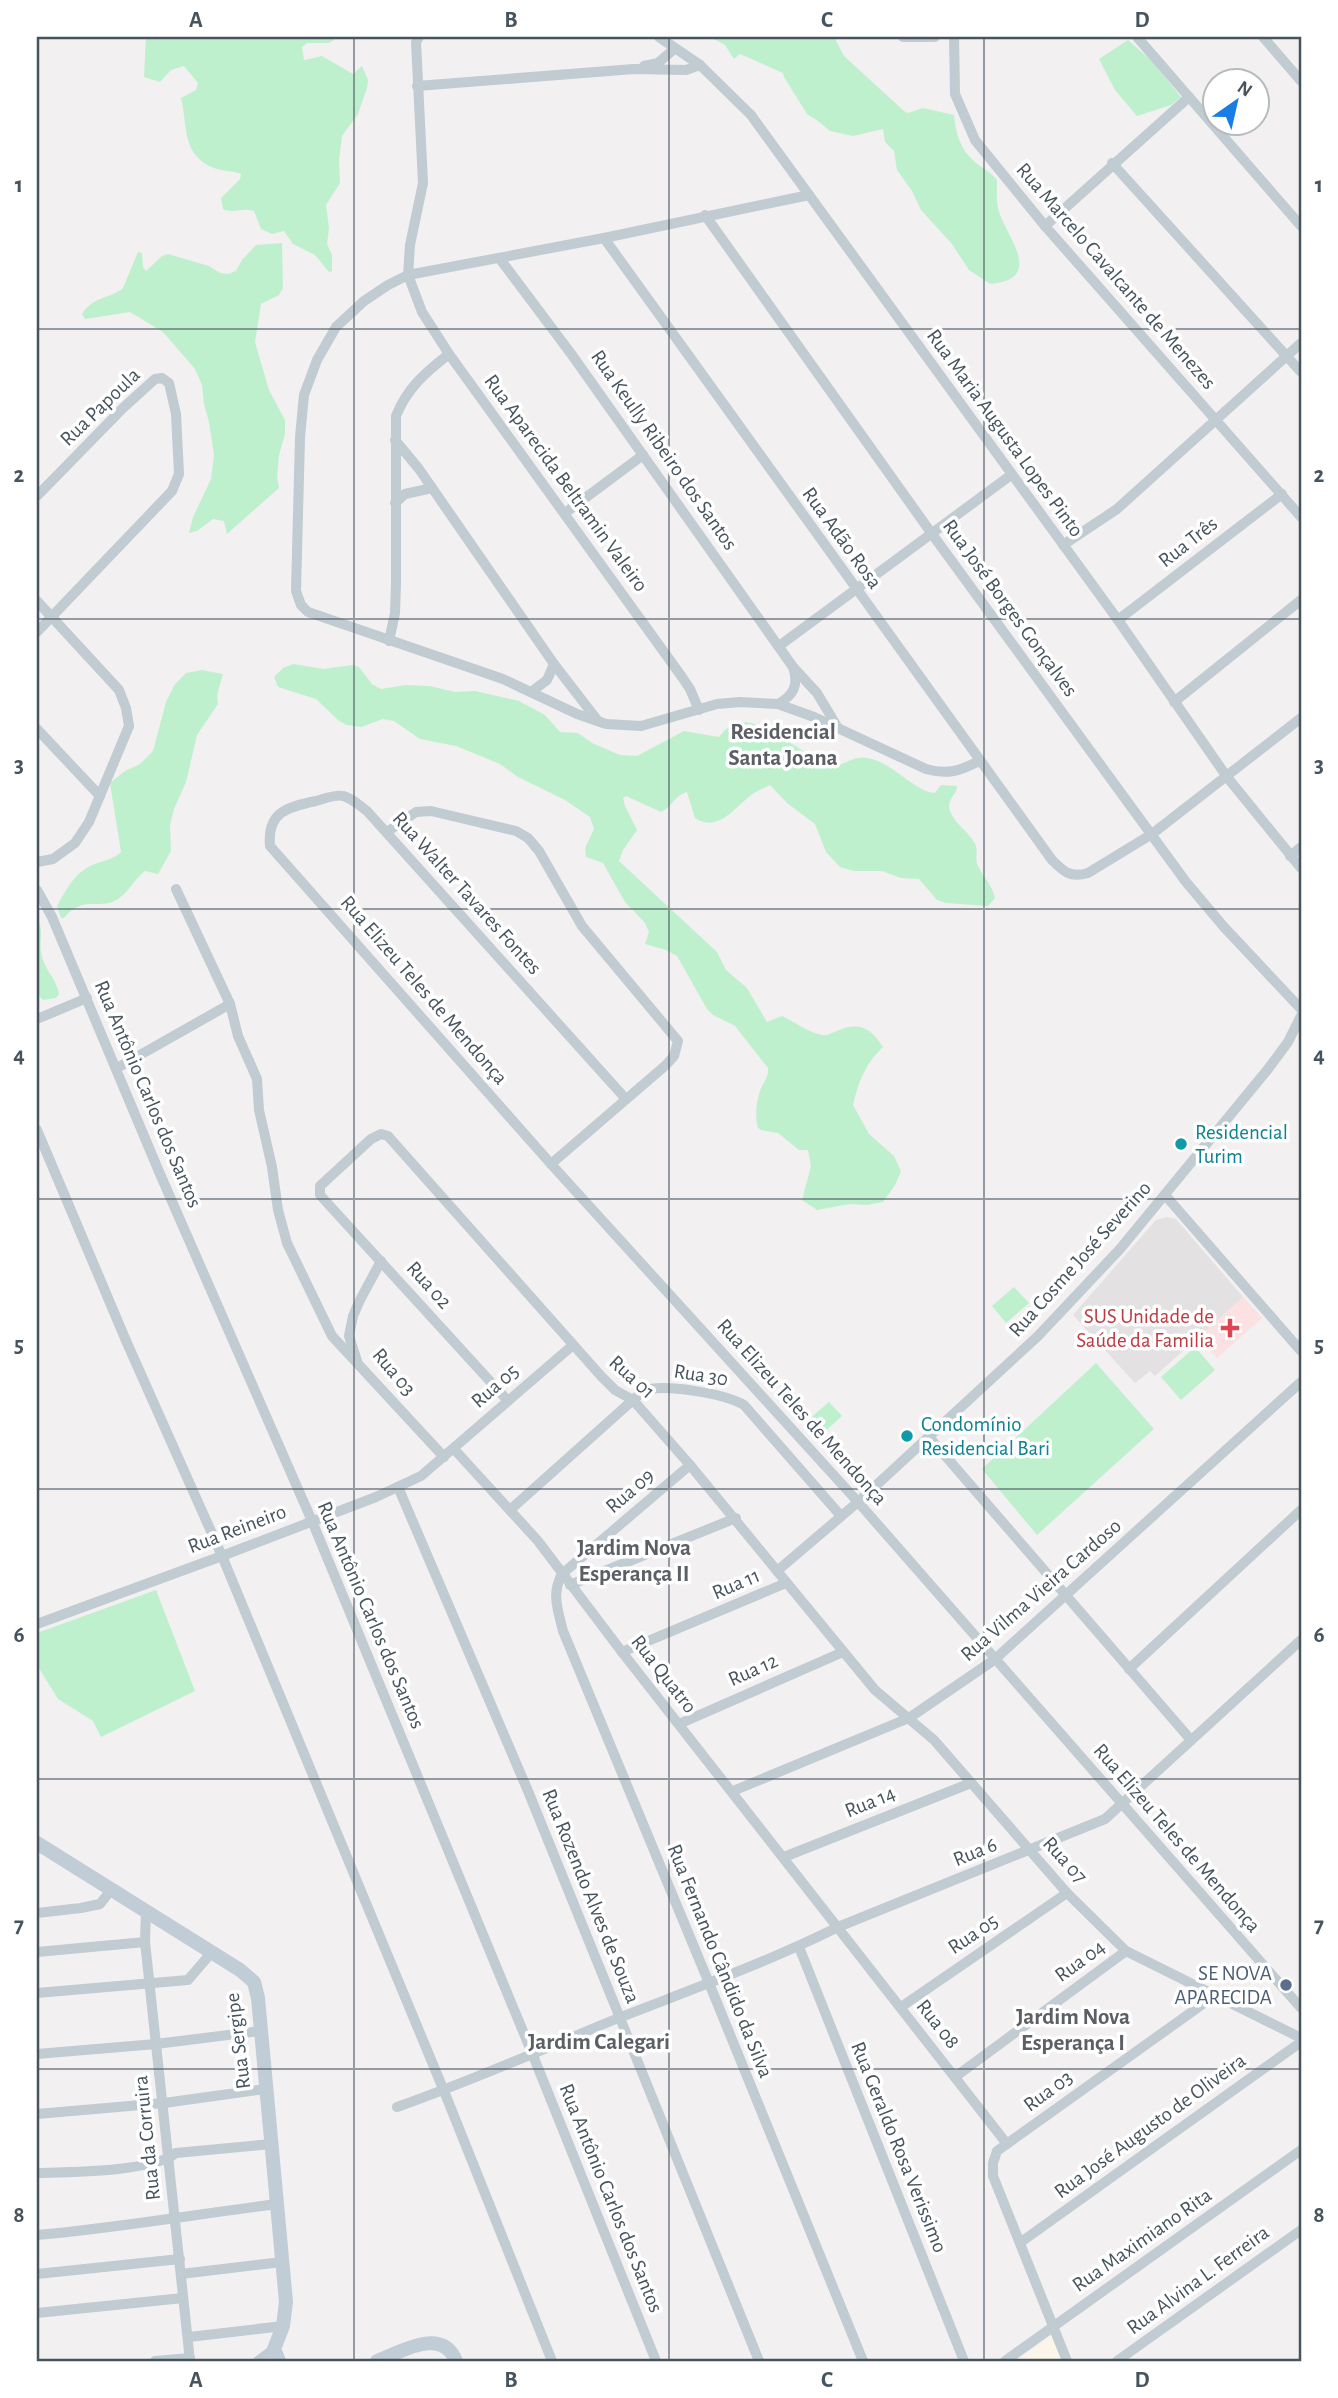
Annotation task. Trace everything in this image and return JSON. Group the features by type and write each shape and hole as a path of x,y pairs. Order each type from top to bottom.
{"street":[{"path":"408,275 410,245 423,183 417,86 416,42 419,37"},
{"name":"Rua Maria Augusta Lopes Pinto","path":"659,37 700,65 751,115 1118,620 1227,777 1301,868"},
{"path":"903,37 935,37"},
{"name":"Rua Marcelo Cavalcante de Menezes","path":"954,37 955,94 975,140 1045,226 1301,517"},
{"path":"1137,37 1301,226"},
{"path":"1263,37 1301,81"},
{"path":"634,69 658,63 674,49"},
{"path":"417,86 634,69 686,70 700,65"},
{"path":"1045,226 1112,163 1189,97"},
{"path":"1112,163 1301,372"},
{"path":"809,195 500,259 408,275 364,301 336,327 317,360 304,395 300,437 296,591 301,605 317,616 503,679 598,722 641,726 699,709 740,702 778,704 814,717 942,774 962,770 979,761"},
{"name":"Rua José Borges Gonçalves","path":"705,215 932,534 1186,882 1301,1009"},
{"name":"Rua Adão Rosa","path":"604,238 1052,860 1064,873 1077,877 1152,834"},
{"name":"Rua Keully Ribeiro dos Santos","path":"500,259 572,355 793,667 817,693 838,728"},
{"name":"Rua Aparecida Beltramin Valeiro","path":"408,275 422,312 449,354 682,677 699,709"},
{"path":"1063,545 1117,509 1301,343"},
{"path":"389,641 393,626 396,584 396,416 402,400 419,379 449,354"},
{"name":"Rua Papoula","path":"37,496 122,408 155,379 162,378 169,383 177,414 179,474 172,491 51,619"},
{"path":"395,440 598,722"},
{"path":"565,513 643,455"},
{"path":"779,646 1011,475"},
{"path":"395,503 405,494 432,488"},
{"name":"Rua Três","path":"1118,620 1282,494"},
{"path":"1174,702 1301,600"},
{"path":"37,601 119,690 126,708 128,726 89,822 75,843 53,859 37,862"},
{"path":"37,632 51,619"},
{"path":"531,692 547,680 554,664"},
{"path":"778,704 790,697 796,685 793,667"},
{"path":"1152,834 1301,718"},
{"path":"37,729 100,796"},
{"name":"Rua Walter Tavares Fontes","path":"270,846 270,827 282,812 293,806 341,795 350,798 387,832 625,1098"},
{"path":"387,832 416,811 431,811 516,831 528,838 539,851 582,926 678,1041 674,1056 666,1065 551,1164"},
{"name":"Rua Elizeu Teles de Mendonça","path":"270,846 551,1164 858,1502 1301,2008"},
{"path":"1290,856 1301,847"},
{"path":"176,888 230,1004 238,1036 257,1079 259,1110 282,1227 293,1256 332,1336 358,1364"},
{"name":"Rua Antônio Carlos dos Santos","path":"37,890 52,917 312,1521 656,2361"},
{"path":"37,1018 87,999"},
{"path":"117,1068 230,1004"},
{"name":"Rua Cosme José Severino","path":"858,1502 1038,1336 1120,1249 1268,1069 1288,1042 1301,1016"},
{"path":"37,1130 222,1556 444,2091 552,2361"},
{"name":"Rua 01","path":"320,1195 320,1186 371,1139 381,1134 388,1136 573,1345 615,1390 633,1400 736,1518 844,1652"},
{"name":"Rua 02","path":"320,1195 508,1401"},
{"path":"1164,1195 1301,1351"},
{"name":"Rua 03","path":"381,1261 353,1316 349,1336 358,1364 444,1457"},
{"name":"Rua 05","path":"444,1457 573,1345"},
{"name":"Rua Vilma Vieira Cardoso","path":"733,1791 909,1718 994,1660 1301,1382"},
{"name":"Rua 30","path":"633,1400 643,1391 660,1387 733,1399 744,1405 841,1516"},
{"path":"510,1510 633,1400"},
{"path":"929,1437 1191,1740"},
{"name":"Rua Quatro","path":"454,1449 510,1510 562,1574 838,1927"},
{"name":"Rua Reineiro","path":"37,1624 398,1487 422,1476 444,1457"},
{"name":"Rua 09","path":"562,1574 690,1465"},
{"name":"Rua Rozendo Alves de Souza","path":"398,1487 528,1791 759,2361"},
{"name":"Rua 11","path":"777,1571 858,1502"},
{"path":"1129,1669 1301,1510"},
{"path":"570,1584 736,1518"},
{"name":"Rua Fernando Cândido da Silva","path":"562,1574 556,1584 555,1599 563,1632 863,2361"},
{"name":"Rua 11","path":"622,1652 786,1583"},
{"name":"Rua 6","path":"397,2107 444,2091 532,2053 799,1947 838,1927 1105,1819 1301,1640"},
{"name":"Rua 07","path":"844,1652 891,1706 934,1740 1067,1893 1126,1951 1301,2040"},
{"name":"Rua 12","path":"679,1724 844,1652"},
{"name":"Rua 14","path":"784,1857 971,1783"},
{"name":"Rua Sergipe","path":"37,1843 212,1952 254,1982 258,1998 286,2302 276,2355"},
{"path":"37,1913 100,1904 111,1890"},
{"name":"Rua 05","path":"901,2007 1067,1893"},
{"name":"Rua da Corruira","path":"146,1911 145,1942 190,2360"},
{"name":"Rua 08","path":"838,1927 1007,2144"},
{"path":"37,1952 145,1942"},
{"name":"Rua Geraldo Rosa Verissimo","path":"799,1947 964,2361"},
{"name":"Rua 04","path":"955,2077 1126,1951"},
{"path":"37,1993 188,1980 212,1952"},
{"name":"Rua 03","path":"1007,2144 1214,1996"},
{"path":"37,2054 156,2044 260,2031"},
{"name":"Rua José Augusto de Oliveira","path":"1021,2242 1301,2040"},
{"path":"37,2113 164,2103 265,2089"},
{"path":"37,2173 95,2170 168,2159 176,2153 271,2144"},
{"path":"1007,2144 997,2151 993,2176 1067,2361"},
{"name":"Rua Maximiano Rita","path":"1005,2361 1301,2150"},
{"path":"37,2235 87,2231 278,2204"},
{"name":"Rua Alvina L. Ferreira","path":"1117,2361 1301,2230"},
{"path":"37,2274 180,2259"},
{"path":"181,2274 282,2262"},
{"path":"37,2313 183,2298"},
{"path":"189,2337 283,2326"},
{"path":"377,2361 425,2342 443,2345 454,2356"},
{"path":"258,2361 276,2355"},
{"path":"155,2361 190,2360"}],"shaded area":[{"path":"1167,1217 1176,1219 1243,1297 1155,1376 1150,1371 1135,1383 1073,1315 1156,1220"},
{"name":"SUS Unidade de Saúde da Familia","path":"1243,1297 1262,1318 1217,1358 1198,1337"},
{"path":"1052,2335 1063,2361 1016,2361"}],"green space":[{"path":"146,37 338,37 329,43 307,43 302,47 304,60 322,56 353,74 362,66 368,80 367,88 358,114 342,136 340,183 326,205 329,228 327,244 332,255 332,271 329,272 315,255 293,244 284,231 272,234 261,229 254,211 223,209 221,198 240,179 241,174 214,168 196,156 188,139 181,98 196,90 198,83 184,66 171,70 160,82 144,77"},
{"path":"710,37 834,37 844,56 904,111 908,113 923,108 954,115 962,146 975,162 997,180 998,208 1018,254 1016,274 1007,280 990,284 969,270 952,244 921,210 897,170 894,151 885,142 883,129 853,136 830,131 807,114 783,73 740,54 734,59 725,45"},
{"path":"1128,40 1151,60 1181,97 1171,105 1137,116 1115,90 1099,59"},
{"path":"282,243 283,288 279,295 261,304 255,342 269,390 285,420 277,477 279,488 227,534 224,521 213,519 197,531 189,533 193,517 211,479 214,455 202,385 195,369 163,332 130,312 85,319 82,314 91,304 123,288 138,252 142,253 146,271 168,254 228,274 236,271 256,245"},
{"path":"293,664 323,669 353,665 359,667 372,684 381,689 406,685 430,686 455,692 475,691 519,701 545,715 560,732 578,733 592,743 620,755 637,756 684,731 719,737 732,725 746,722 760,726 827,767 862,757 886,765 927,791 935,793 941,785 957,786 949,803 950,811 977,850 977,864 995,898 988,906 937,900 919,879 901,878 882,871 854,871 840,867 826,852 815,824 787,803 770,785 754,793 727,816 712,823 695,818 687,792 661,812 626,796 623,798 637,830 619,861 717,952 726,970 747,988 767,1022 782,1016 811,1032 824,1035 845,1028 864,1028 874,1035 883,1047 864,1073 853,1105 869,1134 894,1156 901,1171 883,1202 817,1210 802,1200 811,1166 808,1150 799,1150 778,1133 758,1128 757,1105 768,1068 735,1026 707,1009 677,956 645,944 649,932 645,923 625,902 603,863 586,857 585,848 594,829 590,817 500,764 456,746 420,739 394,721 383,719 361,727 346,725 316,699 278,687 274,677 283,668"},
{"path":"202,670 223,674 217,695 218,704 197,735 186,782 170,825 171,851 158,874 145,871 118,899 105,904 78,907 61,918 57,906 74,878 90,866 121,852 110,783 125,771 140,764 153,751 166,702 175,684 186,673"},
{"path":"37,917 41,928 42,957 59,994 56,998 43,1000 38,995"},
{"path":"1014,1287 1029,1303 1006,1323 992,1306"},
{"path":"1195,1347 1215,1370 1181,1400 1161,1377"},
{"path":"1096,1363 1154,1429 1037,1535 982,1469"},
{"path":"829,1402 842,1416 821,1435 808,1420"},
{"path":"156,1590 195,1691 101,1737 93,1721 58,1699 37,1665 37,1633"}],"place":[{"name":"Residencial Turim","path":"1181,1144"},
{"name":"SUS Unidade de Saúde da Familia","path":"1230,1328"},
{"name":"Condomínio Residencial Bari","path":"907,1436"},
{"name":"SE NOVA APARECIDA","path":"1286,1985"}],"district":[{"name":"Residencial Santa Joana","path":"783,745"},
{"name":"Jardim Nova Esperança II","path":"634,1561"},
{"name":"Jardim Nova Esperança I","path":"1073,2030"},
{"name":"Jardim Calegari","path":"599,2042"}]}
